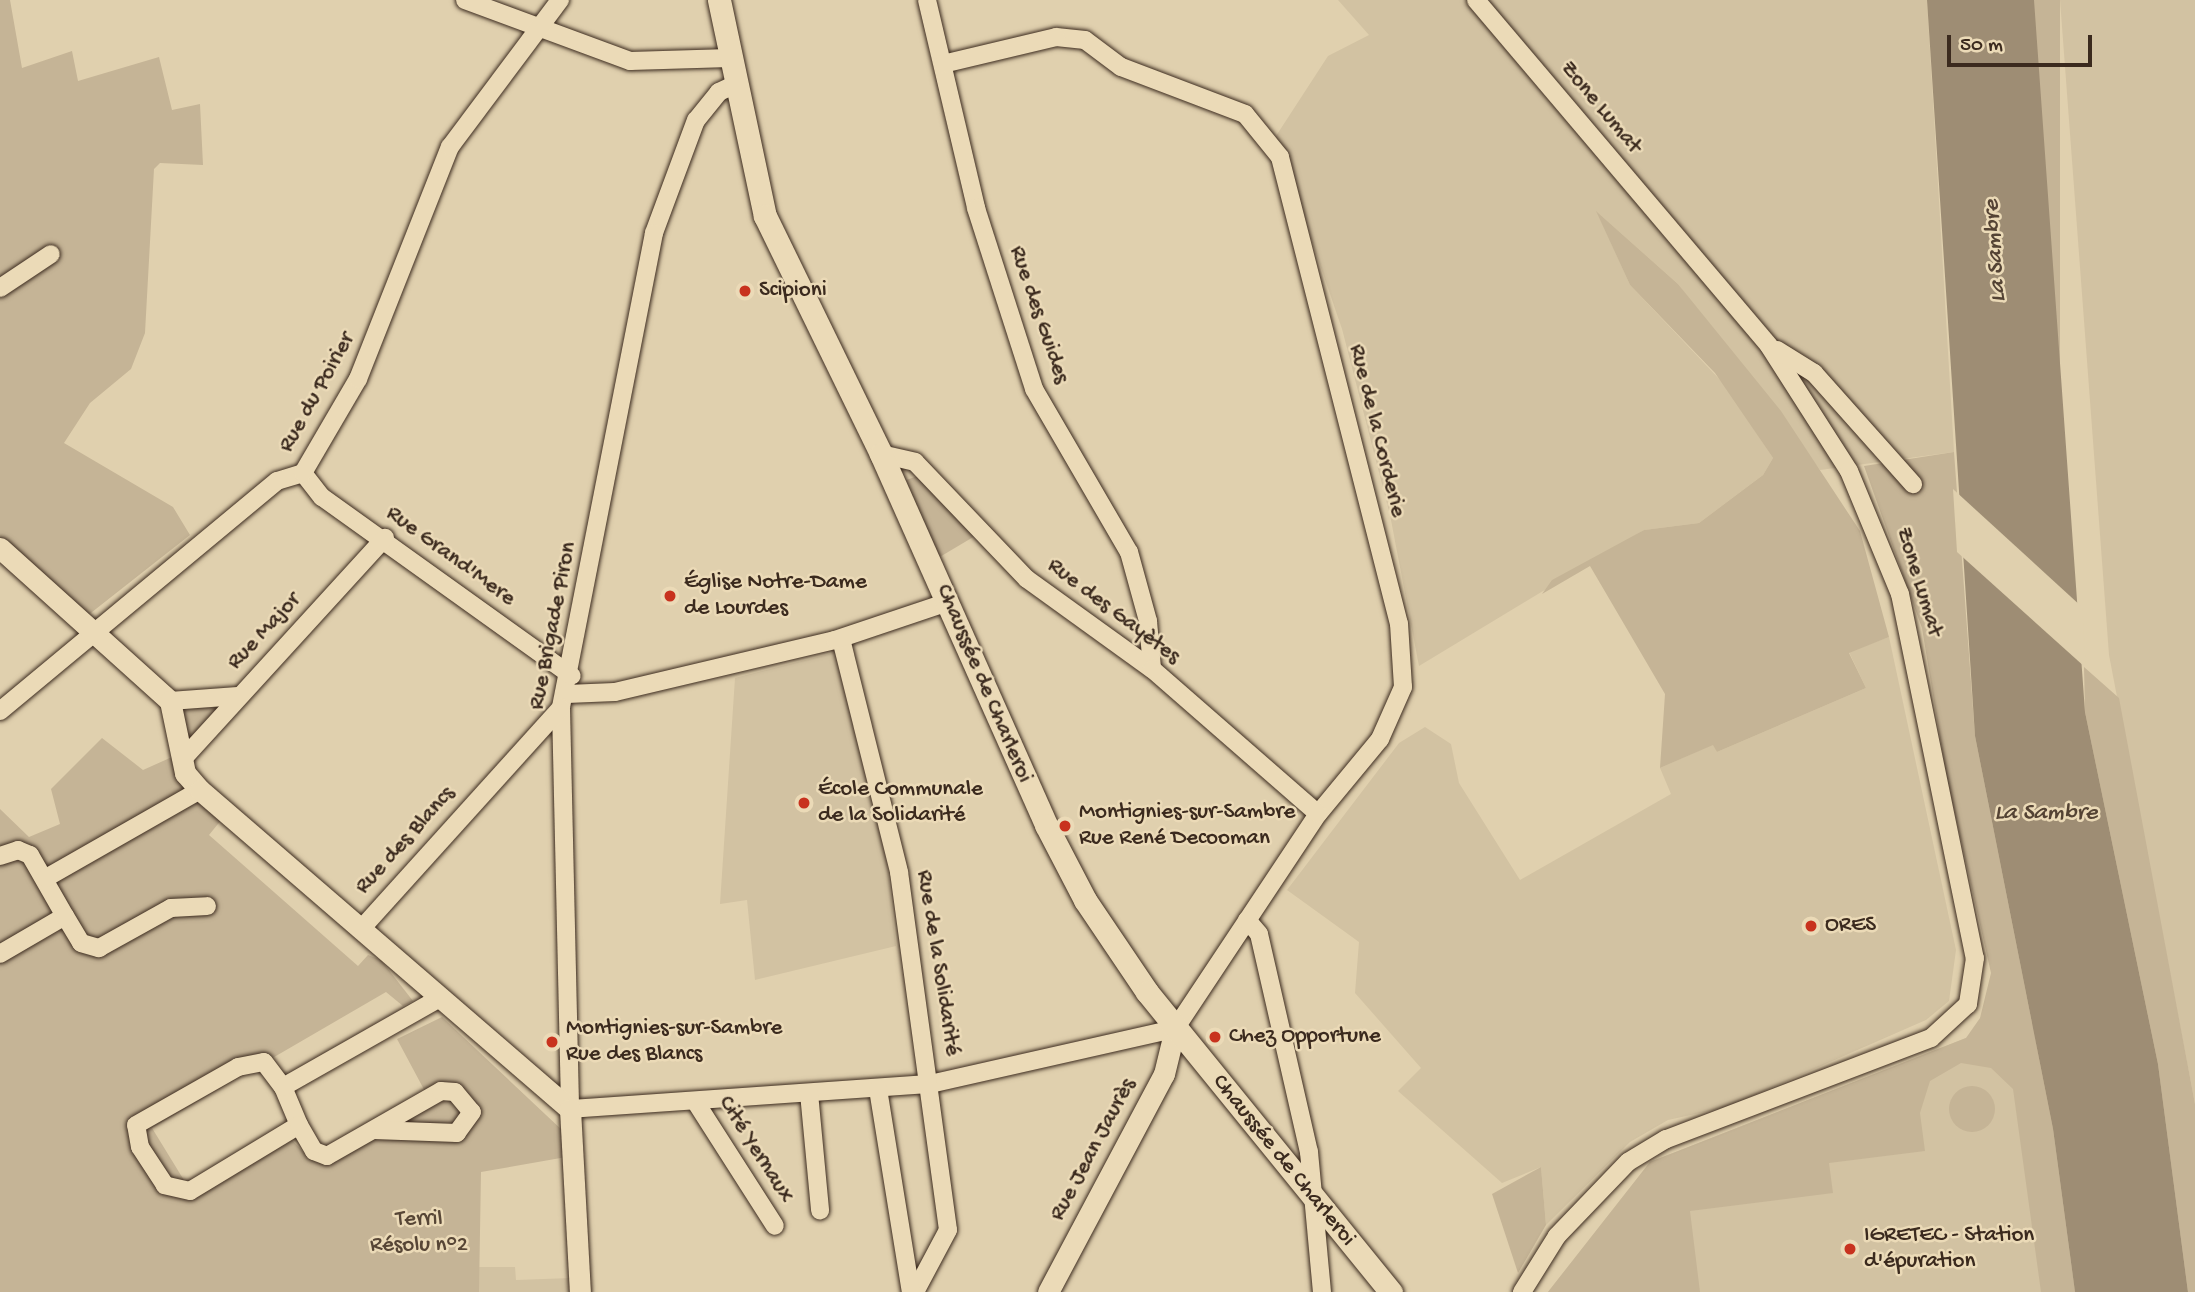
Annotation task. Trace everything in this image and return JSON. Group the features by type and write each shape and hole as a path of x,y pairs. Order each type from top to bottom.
{"main road":[{"name":"Chaussée de Charleroi","path":"719,0 734,85 765,216 881,454 1011,750 1085,900 1175,1029 1391,1292"}],"street":[{"path":"465,0 537,32 630,61 730,58"},
{"name":"Rue du Poirier","path":"0,711 277,481 303,473 358,379 450,147 560,0"},
{"name":"Rue des Guides","path":"927,0 976,208 1034,389 1129,552 1148,621 1152,669"},
{"name":"Zone Lumat","path":"1476,0 1769,346 1849,471 1900,594 1975,981 1955,1022 1931,1038 1694,1129 1628,1162 1557,1236 1522,1292"},
{"name":"Rue de la Corderie","path":"943,64 1056,37 1085,40 1121,67 1245,114 1280,157 1399,624 1402,674 1380,739 1318,814 1175,1029"},
{"name":"Rue Brigade Piron","path":"580,1292 570,1108 564,701 572,676 654,233 696,120 719,92 734,85"},
{"path":"0,288 51,254"},
{"path":"1769,346 1814,373 1913,484"},
{"name":"Rue des Gayètes","path":"881,454 915,462 1027,579 1152,669 1318,814"},
{"name":"Rue Grand'Mere","path":"303,473 322,497 385,538 572,676"},
{"name":"Rue Major","path":"182,760 385,538"},
{"path":"0,548 170,701 182,760 200,790 361,929"},
{"path":"564,701 615,692 841,639 948,602"},
{"name":"Rue de la Solidarité","path":"841,639 900,872 948,1230 913,1292"},
{"path":"170,701 239,696"},
{"name":"Rue des Blancs","path":"564,701 361,929 438,999 570,1108"},
{"path":"46,878 200,790"},
{"path":"0,856 24,851 46,878 82,943 99,948 171,908 207,906"},
{"path":"0,954 65,916"},
{"path":"1247,920 1259,934 1318,1204 1322,1292"},
{"path":"283,1087 438,999"},
{"path":"570,1108 930,1084 1175,1029"},
{"name":"Rue Jean Jaurès","path":"1048,1292 1164,1074 1175,1029"},
{"path":"299,1125 190,1191 165,1185 140,1147 136,1125 251,1061 264,1062 283,1087 299,1125 319,1156 373,1130 441,1091 455,1091 472,1112 457,1133 373,1130"},
{"name":"Rue de la Solidarité","path":"878,1089 913,1292"},
{"name":"Cité Yernaux","path":"809,1093 820,1210"},
{"name":"Cité Yernaux","path":"695,1101 775,1226"}],"shaded area":[{"path":"1338,0 1927,0 1954,452 1820,470 1678,284 1597,212 1630,285 1723,383 1773,458 1763,475 1699,523 1644,530 1419,666 1390,515 1342,329 1276,136 1328,56 1369,35"},
{"path":"2060,0 2195,0 2195,1104 2109,655"},
{"path":"1889,637 1956,950 1949,1001 1926,1020 1727,1107 1668,1120 1630,1142 1546,1225 1541,1167 1502,1183 1398,1091 1421,1068 1355,993 1359,942 1287,890 1399,743 1425,727 1451,744 1459,783 1520,880 1671,794 1660,768 1714,744 1717,752 1866,688 1849,652"},
{"name":"École Communale de la Solidarité","path":"837,652 884,835 896,946 755,980 747,900 720,904 735,678"},
{"path":"2033,1023 2075,1292 1548,1292 1650,1162 1976,1034"},
{"path":"478,1267 515,1267 516,1280 571,1278 572,1292 479,1292"}],"green space":[{"path":"0,0 10,0 22,68 72,51 78,81 159,57 172,110 200,104 203,165 160,163 154,169 145,333 131,369 90,403 64,443 173,507 190,535 87,616 0,541"},
{"path":"2034,0 2060,0 2060,606 2034,606"},
{"path":"1596,211 1678,284 1781,411 1860,531 1889,637 1849,653 1866,688 1717,752 1713,745 1660,768 1665,694 1590,566 1542,594 1552,580 1644,530 1699,523 1763,475 1773,458 1715,373 1630,285"},
{"path":"1954,452 1975,736 2053,1129 2075,1292 2041,1292 2013,1089 1991,1068 1961,1063 1930,1081 1920,1113 1925,1151 1829,1163 1833,1193 1690,1211 1700,1292 1548,1292 1650,1162 1966,1038 1980,1018 1991,973 1946,774 1922,628 1864,466"},
{"path":"921,475 975,536 938,558 906,480"},
{"path":"2084,667 2119,698 2195,1104 2195,1292 2188,1292 2158,1064 2085,712"},
{"path":"193,705 226,710 191,750 177,716"},
{"name":"Terril Résolu n°2","path":"102,738 143,770 172,757 222,819 209,835 358,966 368,955 381,960 413,1001 403,1006 386,992 152,1128 190,1190 291,1139 306,1155 413,1118 428,1097 397,1039 442,1017 562,1130 572,1156 481,1172 479,1292 0,1292 0,809 29,837 60,824 51,789"},
{"path":"1972,1086 1988,1093 1995,1109 1988,1125 1972,1132 1956,1125 1949,1109 1956,1093"},
{"path":"1541,1167 1546,1225 1518,1273 1492,1194"}],"water":[{"name":"La Sambre","path":"1927,0 2034,0 2085,712 2158,1064 2188,1292 2075,1292 2053,1129 1975,736"}],"pier":[{"path":"1953,489 2082,607 2086,668 1957,552"}],"place":[{"name":"Scipioni","path":"745,291"},
{"name":"Église Notre-Dame de Lourdes","path":"670,596"},
{"name":"École Communale de la Solidarité","path":"804,803"},
{"name":"Montignies-sur-Sambre Rue René Decooman","path":"1065,826"},
{"name":"ORES","path":"1811,926"},
{"name":"Chez Opportune","path":"1215,1037"},
{"name":"Montignies-sur-Sambre Rue des Blancs","path":"552,1042"},
{"name":"IGRETEC - Station d'épuration","path":"1850,1249"}]}
